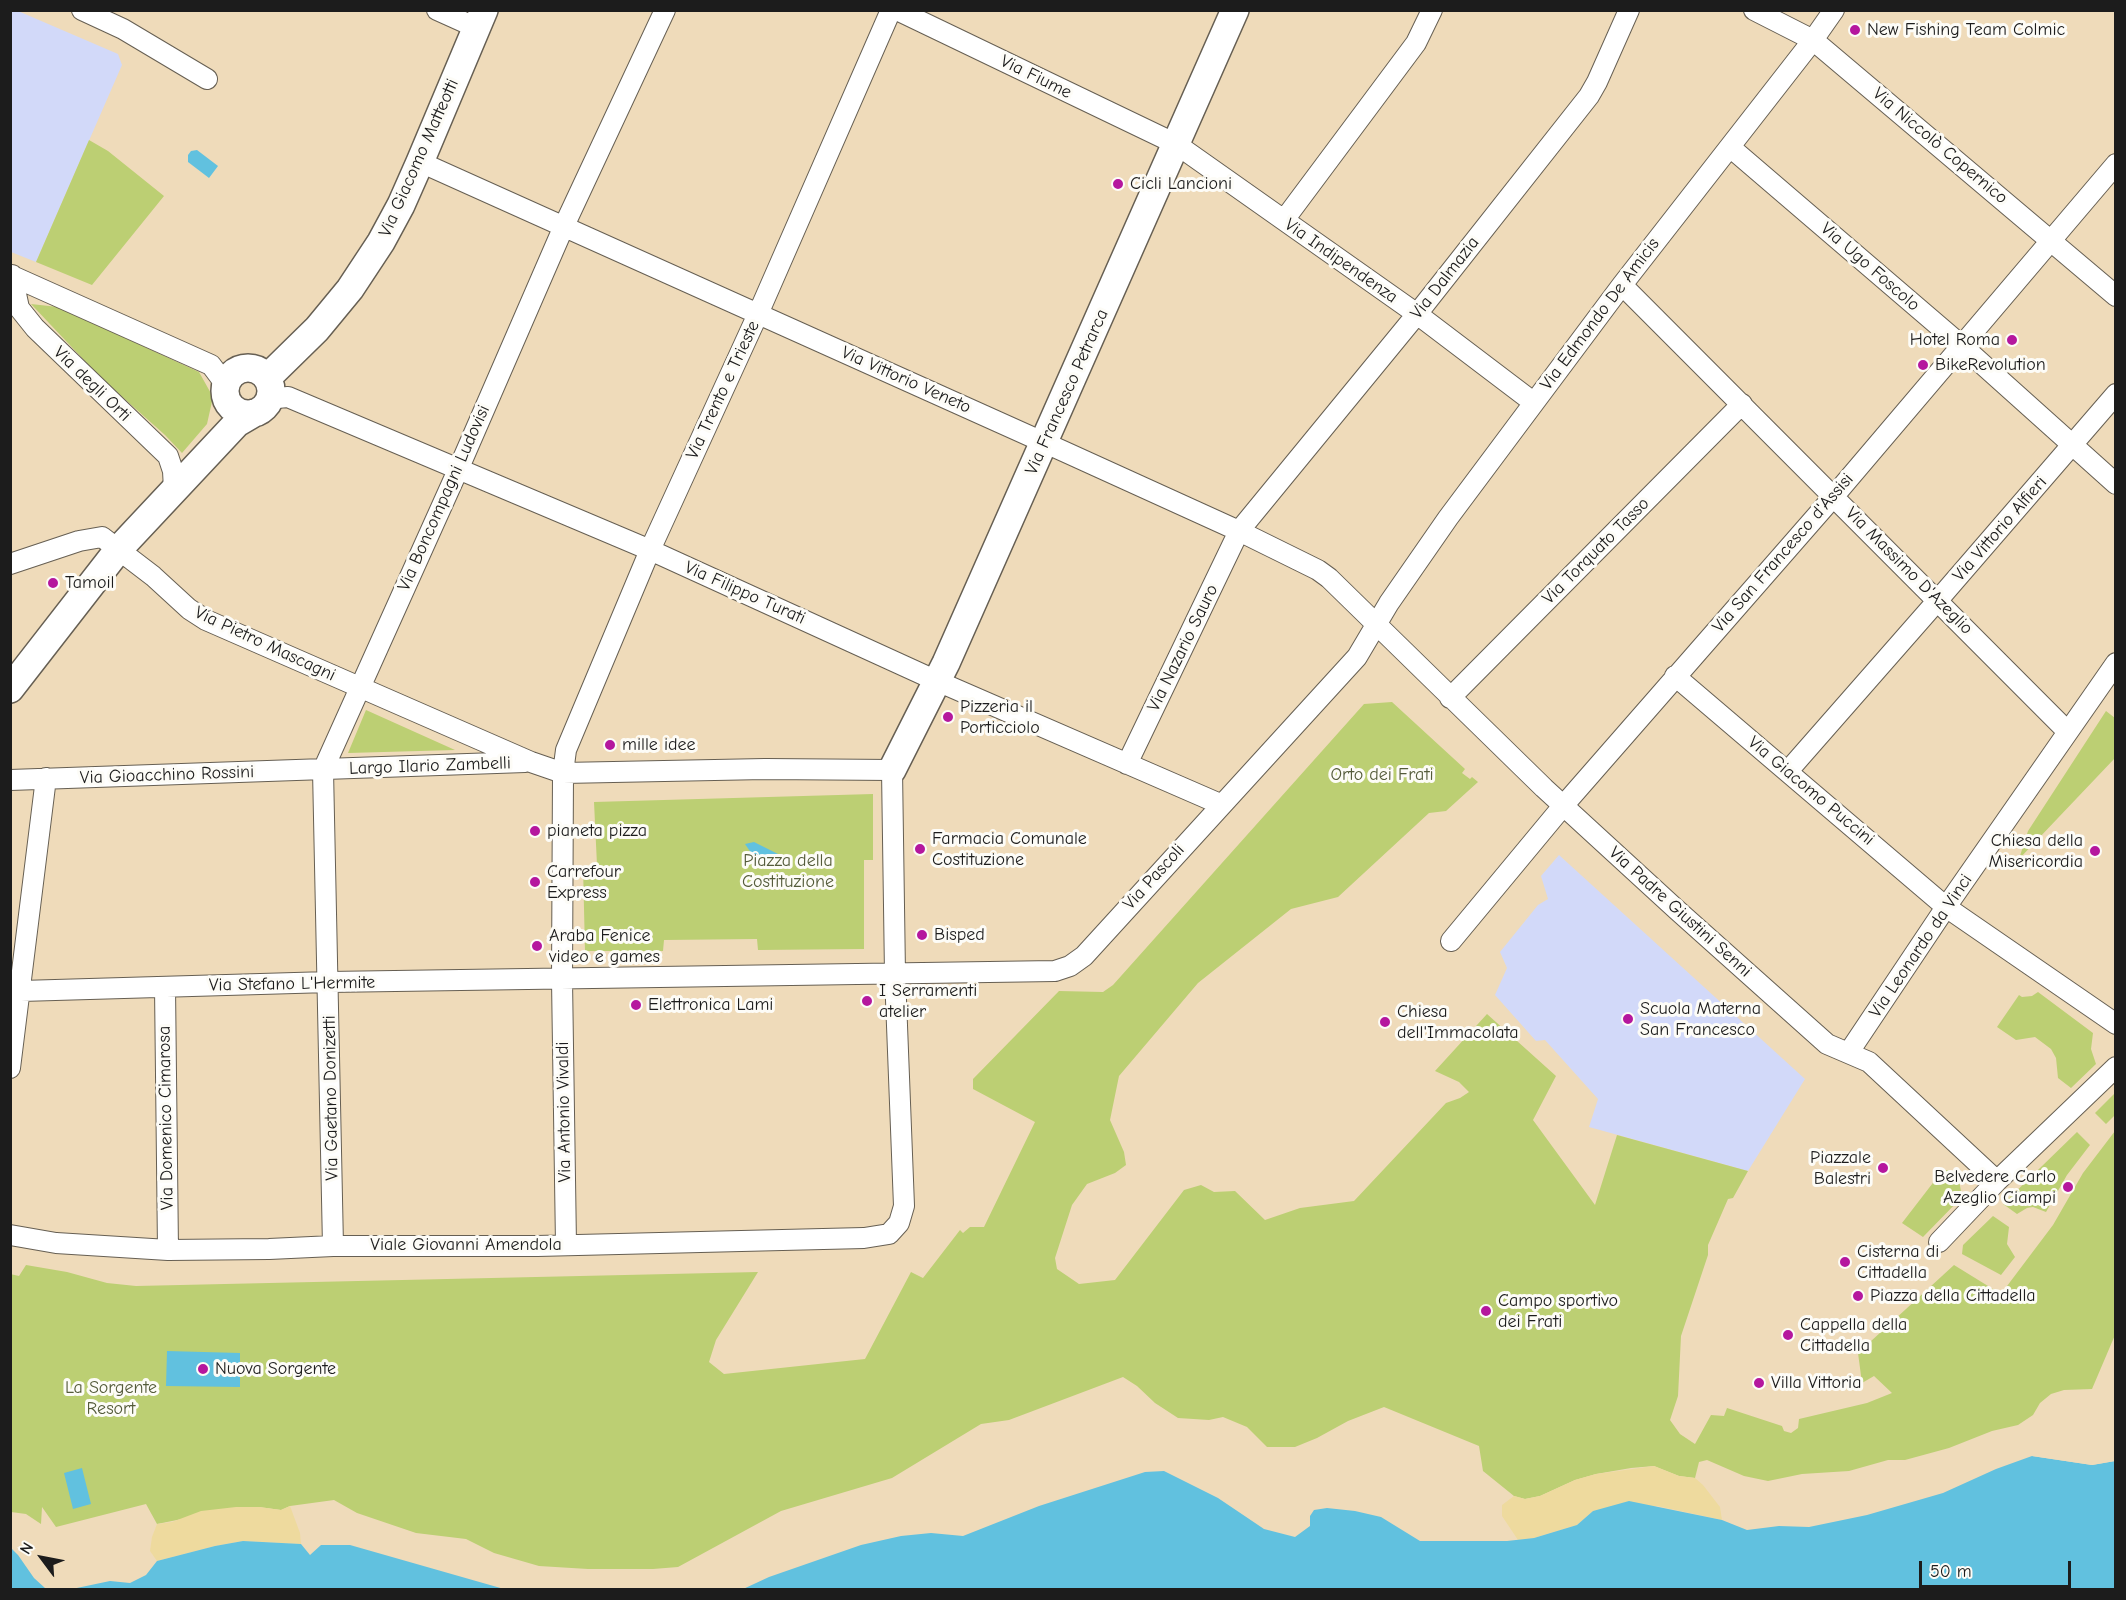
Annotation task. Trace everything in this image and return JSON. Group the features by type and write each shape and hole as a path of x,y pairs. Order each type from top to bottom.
{"street":[{"path":"82,10 123,29 207,79"},
{"path":"436,10 481,19"},
{"name":"Via Boncompagni Ludovisi","path":"323,770 458,470 564,226 665,10"},
{"name":"Via Trento e Trieste","path":"563,773 566,750 650,550 758,314 891,10"},
{"name":"Via Fiume","path":"897,10 1176,144"},
{"name":"Via Francesco Petrarca","path":"892,770 938,681 1235,10"},
{"path":"1284,220 1416,43 1432,10"},
{"name":"Via Dalmazia","path":"1239,531 1417,314 1589,96 1629,10"},
{"name":"Via Niccolò Copernico","path":"1754,10 1813,40 2115,296"},
{"name":"Via Edmondo De Amicis","path":"1376,624 1448,518 1533,402 1834,10"},
{"name":"Via Giacomo Matteotti","path":"10,690 118,550 263,398 350,290 381,242 420,162 481,19"},
{"name":"Via Indipendenza","path":"1176,144 1417,314 1533,402"},
{"name":"Via Ugo Foscolo","path":"1730,147 1961,345 2115,484"},
{"name":"Via Vittorio Veneto","path":"420,162 1239,531 1318,570 1376,624"},
{"name":"Via San Francesco d'Assisi","path":"1451,941 1563,806 1834,496 2115,164"},
{"path":"11,275 211,365 226,391 229,404 240,413 263,398 256,370 244,368 232,374 226,391 221,419 198,465"},
{"name":"Via degli Orti","path":"11,275 19,308 34,328 168,456 173,471 174,489"},
{"name":"Via Massimo D'Azeglio","path":"1622,285 2067,731"},
{"name":"Via Vittorio Alfieri","path":"1788,771 2115,394"},
{"name":"Via Filippo Turati","path":"263,398 288,397 650,550 938,681 1220,804"},
{"name":"Via Torquato Tasso","path":"1450,698 1742,404"},
{"name":"Via Nazario Sauro","path":"1127,764 1239,531"},
{"name":"Via Pietro Mascagni","path":"12,563 79,541 102,537 153,576 189,609 206,620 359,688"},
{"name":"Via Padre Giustini Senni","path":"1376,624 1563,806 1827,1044 1869,1062 1997,1181"},
{"name":"Via Pascoli","path":"895,974 1055,971 1070,966 1084,956 1220,804 1357,657 1376,624"},
{"path":"1357,657 1373,651 1400,648"},
{"name":"Via Leonardo da Vinci","path":"1849,1052 2115,663"},
{"name":"Via Giacomo Puccini","path":"1675,676 1946,907 2115,1024"},
{"name":"Largo Ilario Zambelli","path":"359,688 531,762"},
{"path":"531,762 563,773 892,770 895,974 562,980 563,773"},
{"name":"Largo Ilario Zambelli","path":"323,770 531,762"},
{"name":"Via Gioacchino Rossini","path":"10,780 323,770"},
{"name":"Via Gaetano Donizetti","path":"323,770 333,1246"},
{"path":"10,1068 46,778"},
{"name":"Viale Giovanni Amendola","path":"10,1235 63,1244 168,1250 333,1246 566,1245 873,1237 889,1234 899,1223 904,1206 895,974"},
{"name":"Via Stefano L'Hermite","path":"21,990 329,982 562,980"},
{"name":"Via Antonio Vivaldi","path":"562,980 566,1245"},
{"name":"Via Domenico Cimarosa","path":"165,987 168,1250"},
{"path":"1939,1242 1997,1181 2115,1067"}],"shaded area":[{"path":"10,11 18,11 118,54 122,65 36,262 11,252"},
{"name":"Scuola Materna San Francesco","path":"1559,855 1805,1079 1748,1171 1589,1127 1598,1099 1545,1040 1536,1041 1495,995 1507,968 1500,952 1538,905 1548,899 1541,876"}],"green space":[{"path":"89,140 108,151 164,196 92,285 36,262"},
{"path":"31,304 58,307 199,372 213,397 207,424 182,453 100,377"},
{"path":"1392,702 1465,769 1462,773 1478,782 1446,811 1429,813 1338,897 1291,909 1198,983 1119,1076 1110,1120 1124,1152 1126,1165 1115,1173 1087,1184 1072,1205 1055,1258 1057,1269 1079,1284 1115,1280 1184,1190 1201,1185 1214,1192 1235,1191 1265,1220 1300,1208 1354,1201 1446,1103 1469,1092 1459,1082 1435,1071 1487,1014 1556,1076 1533,1120 1595,1205 1617,1135 1748,1171 1733,1198 1728,1199 1708,1245 1708,1255 1681,1336 1678,1396 1670,1420 1680,1434 1695,1444 1711,1415 1724,1416 1727,1408 1782,1426 1784,1431 1791,1433 1798,1428 1799,1419 1867,1403 1892,1393 1874,1376 1862,1383 1858,1353 1954,1265 2001,1294 2053,1225 2083,1173 2115,1131 2115,1335 2092,1389 2064,1390 2051,1394 2040,1403 2033,1415 2018,1425 1992,1431 1949,1448 1905,1460 1888,1460 1849,1471 1802,1474 1768,1481 1744,1476 1707,1460 1699,1462 1695,1478 1679,1476 1654,1466 1631,1468 1575,1480 1540,1496 1525,1499 1514,1496 1483,1471 1479,1446 1384,1407 1348,1421 1295,1447 1267,1447 1247,1427 1223,1417 1209,1420 1178,1418 1123,1377 1009,1420 981,1424 892,1478 781,1511 678,1567 653,1569 539,1566 494,1553 466,1539 416,1533 357,1513 334,1500 290,1506 281,1510 259,1507 157,1524 146,1504 56,1527 42,1507 41,1524 26,1514 11,1512 10,1274 19,1276 26,1265 67,1272 107,1283 136,1286 758,1272 716,1340 709,1362 724,1374 865,1359 911,1272 923,1278 960,1230 963,1233 970,1227 984,1227 1035,1122 973,1089 973,1079 1059,991 1103,992 1113,985 1364,704"},
{"path":"366,710 455,750 348,753"},
{"path":"2106,711 2115,718 2115,758 2019,859 2028,831"},
{"name":"Piazza della Costituzione","path":"873,794 873,860 864,860 864,949 758,950 757,939 664,940 663,951 585,951 583,866 597,865 594,802"},
{"path":"2038,992 2093,1033 2091,1049 2096,1064 2071,1088 2058,1078 2056,1058 2051,1049 2035,1037 2016,1040 1997,1027 2019,995 2032,996"},
{"path":"2115,1093 2115,1115 2106,1124 2095,1113"},
{"path":"2077,1132 2090,1145 2067,1175 2046,1212 2033,1207 2017,1214 2003,1204"},
{"path":"1948,1170 1959,1180 1962,1197 1923,1237 1902,1223 1939,1175"},
{"path":"1993,1216 2009,1227 2007,1244 2015,1257 2001,1275 1962,1254 1963,1245"}],"sand":[{"path":"1654,1466 1679,1476 1695,1478 1720,1507 1722,1520 1657,1506 1593,1511 1577,1525 1534,1538 1518,1540 1502,1516 1502,1505 1514,1496 1525,1499 1540,1496 1575,1480 1596,1474"},
{"path":"290,1506 300,1533 301,1544 243,1541 157,1561 150,1551 157,1524 172,1522 201,1511 236,1507 281,1510"}],"water":[{"path":"197,150 218,166 209,178 188,162 188,155 191,151"},
{"path":"754,842 778,854 788,865 766,865 756,860 745,844"},
{"name":"Nuova Sorgente","path":"167,1351 240,1353 240,1387 166,1386"},
{"path":"2032,1456 2092,1465 2115,1461 2115,1589 741,1590 769,1577 861,1545 901,1536 931,1533 963,1536 1039,1506 1145,1472 1164,1471 1218,1498 1264,1529 1295,1537 1310,1526 1310,1516 1314,1510 1327,1508 1381,1517 1420,1541 1507,1541 1534,1538 1577,1525 1593,1511 1629,1501 1722,1520 1747,1530 1779,1526 1809,1527 1867,1515 1943,1493 1996,1469"},
{"path":"82,1468 91,1504 73,1509 64,1473"},
{"path":"243,1541 301,1544 310,1555 321,1545 350,1545 504,1589 72,1589 110,1581 130,1583 146,1575 157,1561"},
{"path":"11,1548 34,1578 45,1588 51,1589 11,1589"}],"pier":[{"path":"2036,1453 2092,1462 2116,1458 2115,1461 2092,1465 2032,1456"}],"place":[{"name":"New Fishing Team Colmic","path":"1855,30"},
{"name":"Cicli Lancioni","path":"1118,184"},
{"name":"Hotel Roma","path":"2012,340"},
{"name":"BikeRevolution","path":"1923,365"},
{"name":"Tamoil","path":"53,583"},
{"name":"Pizzeria il Porticciolo","path":"948,717"},
{"name":"mille idee","path":"610,745"},
{"name":"pianeta pizza","path":"535,831"},
{"name":"Farmacia Comunale Costituzione","path":"920,849"},
{"name":"Chiesa della Misericordia","path":"2095,851"},
{"name":"Carrefour Express","path":"535,882"},
{"name":"Bisped","path":"922,935"},
{"name":"Araba Fenice video e games","path":"537,946"},
{"name":"I Serramenti atelier","path":"867,1001"},
{"name":"Elettronica Lami","path":"636,1005"},
{"name":"Scuola Materna San Francesco","path":"1628,1019"},
{"name":"Chiesa dell'Immacolata","path":"1385,1022"},
{"name":"Piazzale Balestri","path":"1883,1168"},
{"name":"Belvedere Carlo Azeglio Ciampi","path":"2068,1187"},
{"name":"Cisterna di Cittadella","path":"1845,1262"},
{"name":"Piazza della Cittadella","path":"1858,1296"},
{"name":"Campo sportivo dei Frati","path":"1486,1311"},
{"name":"Cappella della Cittadella","path":"1788,1335"},
{"name":"Nuova Sorgente","path":"203,1369"},
{"name":"Villa Vittoria","path":"1759,1383"}],"park label":[{"name":"Orto dei Frati","path":"1382,775"},
{"name":"La Sorgente Resort","path":"111,1398"}]}
